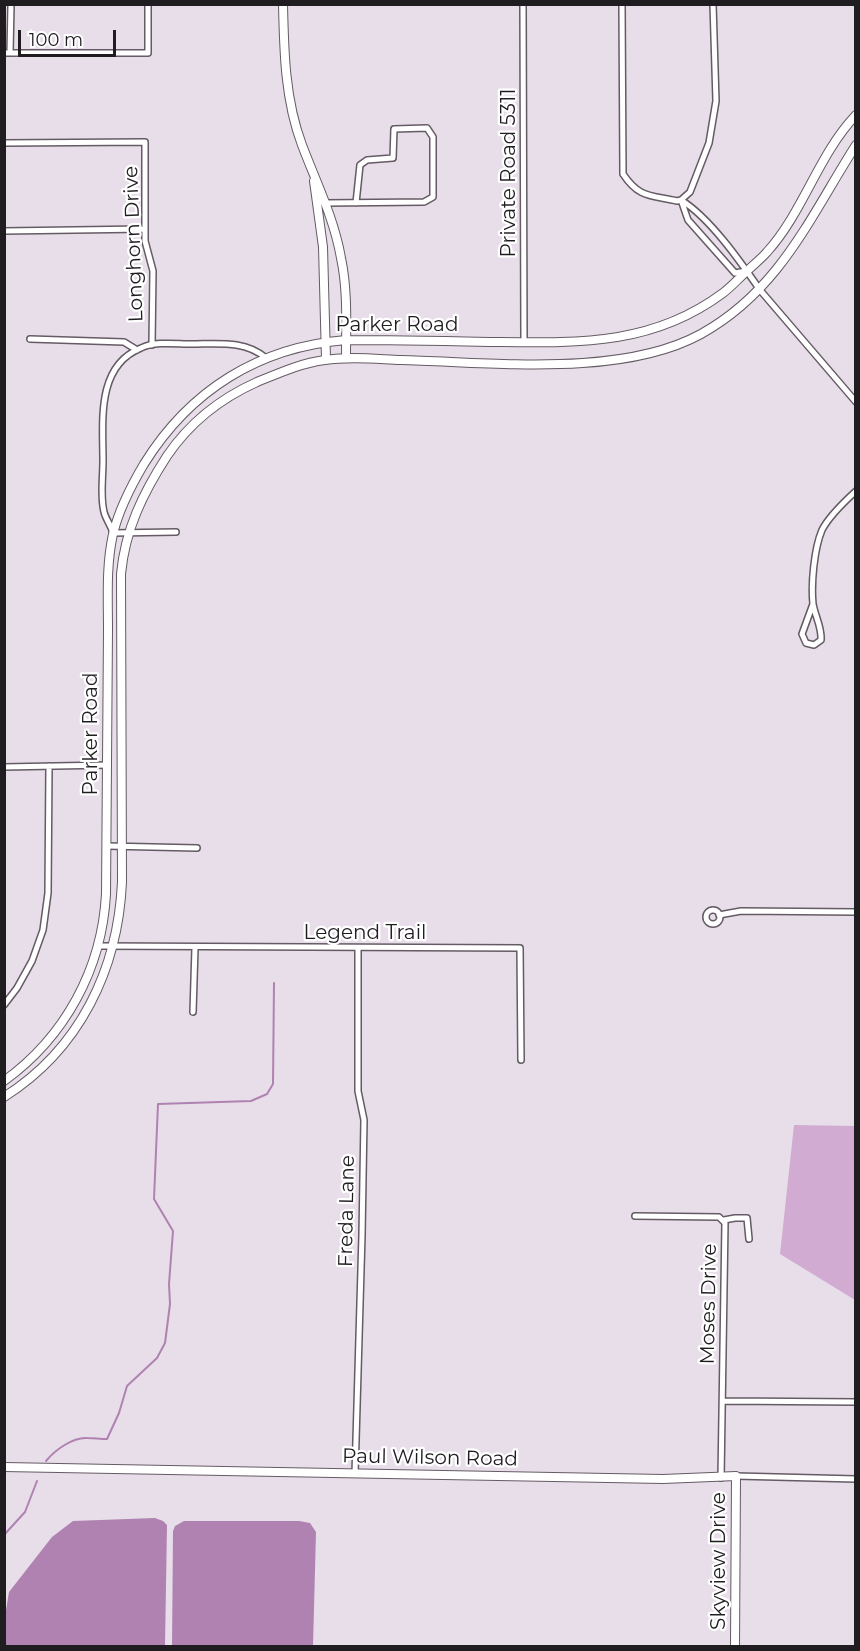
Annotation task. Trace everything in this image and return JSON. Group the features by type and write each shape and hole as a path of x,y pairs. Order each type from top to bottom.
{"main road":[{"path":"283,4 284,52 289,98 301,144 326,203 342,259 346,313 346,358"},
{"name":"Parker Road","path":"4,1081 31,1061 67,1015 82,989 99,946 105,919 108,765 107,586 113,533 128,492 166,431 201,396 241,371 266,358 327,341 605,340 634,335 668,324 707,304 766,254 779,238 836,138 855,115"},
{"name":"Parker Road","path":"4,1097 39,1070 76,1029 101,985 113,946 121,899 121,574 123,550 144,493 178,440 204,414 234,393 285,370 326,360 346,358 560,364 615,361 669,348 700,335 760,290 799,242 855,145"},
{"path":"312,168 323,247 326,360"},
{"name":"Paul Wilson Road","path":"4,1467 355,1474 721,1478 736,1476"},
{"name":"Skyview Drive","path":"735,1647 736,1476"}],"street":[{"path":"11,4 7,53 148,53 148,4"},
{"name":"Private Road 5311","path":"523,4 524,342"},
{"path":"622,4 623,174 632,187 643,194 677,201 690,192 709,142 716,101 713,4"},
{"path":"326,203 356,203 424,202 433,197 433,137 427,128 394,129 393,158 367,160 360,165 356,203"},
{"name":"Longhorn Drive","path":"4,143 145,142 145,241 153,272 152,345"},
{"path":"681,200 696,209 760,290 855,402"},
{"path":"681,200 688,220 735,273 747,271"},
{"path":"4,231 145,229"},
{"path":"30,339 124,342 137,350"},
{"path":"177,532 113,533 104,509 105,396 114,370 137,350 152,345 235,344 256,349 266,358"},
{"path":"813,604 802,634 806,643 814,645 821,640 822,633 813,604 813,567 822,530 855,492"},
{"path":"4,767 108,765"},
{"path":"4,1005 17,988 32,961 43,930 48,893 49,766"},
{"path":"107,846 197,848"},
{"path":"719,915 741,911 855,912"},
{"name":"Legend Trail","path":"99,946 519,948 521,1060"},
{"path":"194,1012 195,948"},
{"name":"Freda Lane","path":"355,1474 364,1120 358,1091 358,948"},
{"name":"Moses Drive","path":"635,1216 719,1217 724,1220 721,1478"},
{"path":"724,1220 747,1218 749,1239"},
{"path":"723,1401 855,1402"},
{"name":"Paul Wilson Road","path":"736,1476 855,1479"}],"shaded area":[{"path":"794,1125 855,1126 855,1300 780,1254"},
{"path":"155,1518 167,1525 165,1646 5,1646 5,1616 9,1592 52,1537 73,1521"},
{"path":"184,1521 299,1521 310,1523 316,1532 313,1646 172,1646 173,1531 175,1526"}],"waterway":[{"path":"46,1461 70,1442 82,1438 107,1439 119,1413 127,1386 157,1358 165,1343 170,1304 169,1284 173,1231 154,1199 158,1104 251,1101 267,1094 273,1084 274,983"},
{"path":"4,1535 25,1512 37,1481"}]}
